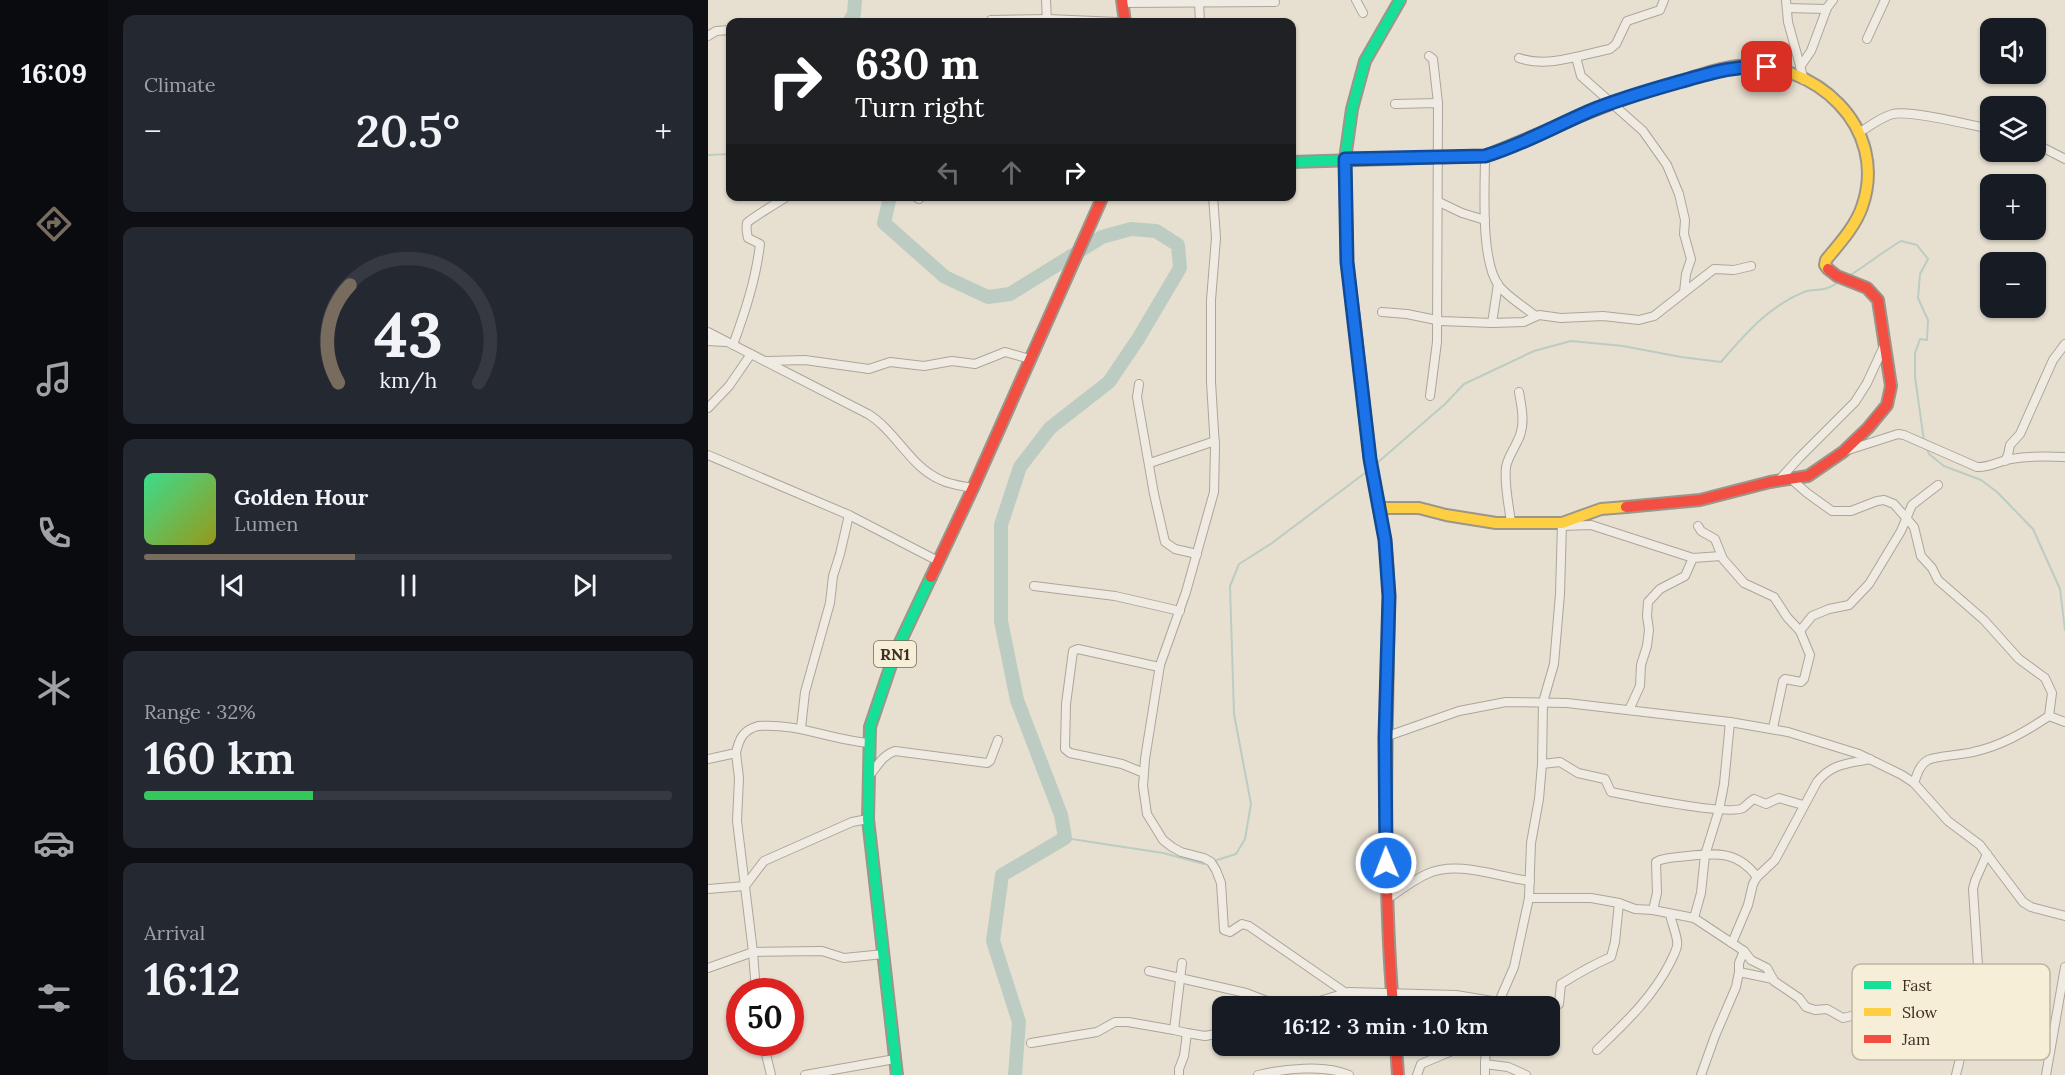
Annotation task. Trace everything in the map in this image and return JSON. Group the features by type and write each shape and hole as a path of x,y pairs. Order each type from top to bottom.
{"main road":[{"path":"1392,996 1388,945 1385,845 1389,596 1385,540 1370,459 1347,262 1345,159 1352,109 1365,61 1400,0"},
{"path":"1122,2 1124,18"},
{"path":"1296,162 1485,156 1504,150 1590,111 1738,66 1783,70 1804,80 1838,104 1864,139 1867,158 1866,196 1856,222 1826,260 1825,265 1832,274 1868,288 1875,294 1878,300 1891,386 1887,405 1868,428 1843,452 1808,476 1785,479 1700,500 1595,510 1562,524 1488,522 1419,508 1379,508"},
{"name":"RN1","path":"897,1075 868,819 870,728 890,666 973,488 1101,201"},
{"path":"1397,1056 1398,1075"}],"street":[{"path":"1046,0 1047,18"},
{"path":"1356,0 1363,13"},
{"path":"1519,58 1532,63 1576,57 1610,49 1616,44 1627,21 1660,10 1665,0"},
{"path":"1800,67 1811,51 1827,8 1833,0"},
{"path":"1867,39 1885,0"},
{"path":"1122,2 1275,2"},
{"path":"1199,3 1200,18"},
{"path":"1804,80 1788,22 1787,4 1827,8"},
{"path":"708,36 716,31 726,30"},
{"path":"1429,56 1433,58 1438,103 1439,157 1437,348 1430,396"},
{"path":"1576,57 1581,76 1646,134 1667,165 1678,190 1684,216 1684,234 1691,259 1684,292"},
{"path":"1395,104 1438,103"},
{"path":"1860,132 1882,118 1897,113 1980,127"},
{"path":"2046,149 2065,159"},
{"path":"1485,156 1485,220 1490,265 1498,284 1536,316"},
{"path":"731,344 747,305 757,267 760,244 747,238 747,224 751,218 763,214 777,201"},
{"path":"1213,201 1216,246 1211,300 1211,382 1215,441 1214,492 1180,611 1160,668 1144,773 1147,814 1162,840 1172,848 1211,862 1221,883 1224,930 1230,932 1242,924 1250,926 1346,993"},
{"path":"1439,202 1462,213 1485,220"},
{"path":"1382,312 1407,314 1437,321 1492,323 1524,322 1536,316 1565,318 1604,316 1643,320 1654,316 1714,269 1734,270 1751,266"},
{"path":"1492,323 1498,284"},
{"path":"708,332 874,417 911,458 936,478 973,488"},
{"path":"708,341 731,344"},
{"path":"2005,461 2010,446 2020,434 2053,360 2065,344"},
{"path":"1885,345 1855,402 1798,458 1785,479 1832,511 1851,511 1868,503 1884,500 1894,504 1906,516 1916,534 1921,556 1932,568 1938,580 1984,620 2019,659 2045,678 2052,693 2049,716 2025,732 1991,747 1927,760 1921,766 1914,783"},
{"path":"765,361 805,360 869,369 890,362 924,366 952,362 975,364 1005,352 1030,359"},
{"path":"708,408 729,386 751,354"},
{"path":"1139,384 1137,397 1165,542 1175,549 1197,554"},
{"path":"1511,523 1506,469 1509,456 1519,440 1523,423 1519,392"},
{"path":"1843,452 1898,434 1982,468 2005,461 2037,456 2065,457"},
{"path":"1150,463 1215,441"},
{"path":"708,454 849,515 938,561"},
{"path":"1800,631 1812,616 1829,609 1849,605 1869,584 1901,531 1912,505 1938,484"},
{"path":"801,728 805,692 830,603 833,576 849,515"},
{"path":"1501,996 1514,967 1529,898 1530,843 1539,799 1542,764 1543,702 1554,664 1560,594 1562,524 1591,525 1693,558 1721,556"},
{"path":"1698,526 1701,531 1715,538 1721,556 1744,583 1774,597 1787,617 1800,631 1810,655 1804,679 1801,682 1783,680 1773,728"},
{"path":"1629,710 1640,686 1641,665 1649,630 1648,602 1660,589 1685,576 1693,558"},
{"path":"1034,586 1115,596 1180,611"},
{"path":"1144,773 1122,764 1070,753 1065,749 1065,712 1073,651 1078,649 1160,668"},
{"path":"1385,737 1459,711 1506,702 1543,702 1629,710 1773,728 1871,759 1914,783 1943,817 1975,841 1987,854 2026,905 2065,916"},
{"path":"2049,716 2065,722"},
{"path":"1694,918 1701,893 1705,855 1719,810 1726,769 1730,722"},
{"path":"755,978 737,821 739,778 736,753 742,735 751,728 769,725 801,728 853,742 869,743"},
{"path":"868,779 881,759 895,751 983,764 990,761 998,740"},
{"path":"708,759 736,753"},
{"path":"1732,943 1748,904 1753,884 1775,860 1803,805 1825,773 1834,767 1871,759"},
{"path":"1542,764 1560,762 1578,773 1605,779 1611,792 1647,800 1719,810 1743,808 1754,799 1766,804 1779,798 1803,805"},
{"path":"708,889 745,886 764,861 852,822 868,819"},
{"path":"1653,910 1657,893 1656,862 1665,858 1722,854 1747,865 1757,877"},
{"path":"1978,964 1973,889 1987,854"},
{"path":"1387,899 1425,874 1443,869 1467,869 1508,879 1530,881"},
{"path":"1529,898 1582,897 1619,903 1635,909 1694,918 1744,951 1749,959 1767,968 1773,979"},
{"path":"1560,996 1561,984 1598,961 1611,957 1619,903"},
{"path":"1597,1050 1639,1009 1666,970 1678,942 1670,914"},
{"path":"708,968 753,952 822,951 844,958 884,954"},
{"path":"1701,1075 1736,987 1739,963 1744,951"},
{"path":"1174,1030 1182,963"},
{"path":"2050,1052 2065,967"},
{"path":"1149,971 1254,996"},
{"path":"1739,972 1773,979 1799,998 1806,1007 1815,1010 1827,1009 1843,1018 1852,1016"},
{"path":"1336,996 1346,993 1392,992 1461,996"},
{"path":"1031,1043 1097,1032 1115,1022 1134,1023 1205,1036 1212,1035"},
{"path":"1179,1075 1187,1033"},
{"path":"766,1056 771,1075"},
{"path":"1417,1075 1421,1064 1440,1056"},
{"path":"1485,1056 1485,1075"},
{"path":"805,1075 895,1059"},
{"path":"1956,1075 1960,1060"},
{"path":"2046,1075 2049,1060"},
{"path":"1485,1064 1511,1068 1526,1075"},
{"path":"1258,1075 1289,1068 1338,1071 1349,1075"}],"waterway":[{"path":"852,18 855,0"},
{"path":"708,155 726,154"},
{"path":"889,201 884,223 945,277 988,297 1010,294 1102,237 1131,229 1156,231 1178,245 1180,268 1138,339 1109,382 1050,428 1020,467 1001,525 1001,621 1017,700 1061,815 1065,838 1002,875 993,941 1019,1022 1015,1075"},
{"path":"1847,277 1901,241 1917,245 1928,259 1920,274 1918,298 1928,320 1927,340 1920,339 1915,353 1915,377 1924,441"},
{"path":"1376,464 1445,404 1464,384 1534,351 1571,341 1623,346 1721,362 1749,331 1780,305 1804,292 1824,289 1839,281"},
{"path":"1927,449 1929,454 1944,466 1981,480 1997,492 2033,529 2060,589 2065,630"},
{"path":"1217,860 1236,854 1245,839 1251,804 1234,714 1230,586 1239,564 1272,543 1369,470"},
{"path":"1065,838 1163,853 1204,864"}],"traffic: fast":[{"path":"1356,336 1347,262 1345,159 1352,109 1365,61 1400,0"},
{"path":"1296,162 1485,156 1543,132"},
{"path":"897,1075 868,819 870,727 895,653 931,577"}],"traffic: slow":[{"path":"1543,132 1630,97 1724,68 1766,67 1793,74 1818,86 1839,104 1855,125 1865,150 1868,178 1859,214 1826,260 1825,265 1828,269"},
{"path":"1356,336 1370,459 1387,562"},
{"path":"1379,508 1419,508 1496,523 1562,523 1601,509 1626,507"}],"traffic: jam":[{"path":"1122,0 1124,18"},
{"path":"931,577 1101,201"},
{"path":"1626,507 1700,500 1770,482 1808,476 1843,452 1868,428 1887,405 1891,386 1878,300 1867,288 1837,276 1828,269"},
{"path":"1387,562 1389,596 1386,852 1392,996"},
{"path":"1397,1056 1398,1075"}],"route":[{"path":"1386,863 1385,737 1389,596 1385,540 1370,459 1347,262 1345,159 1485,156 1504,150 1590,111 1662,87 1738,66 1767,67"}]}
